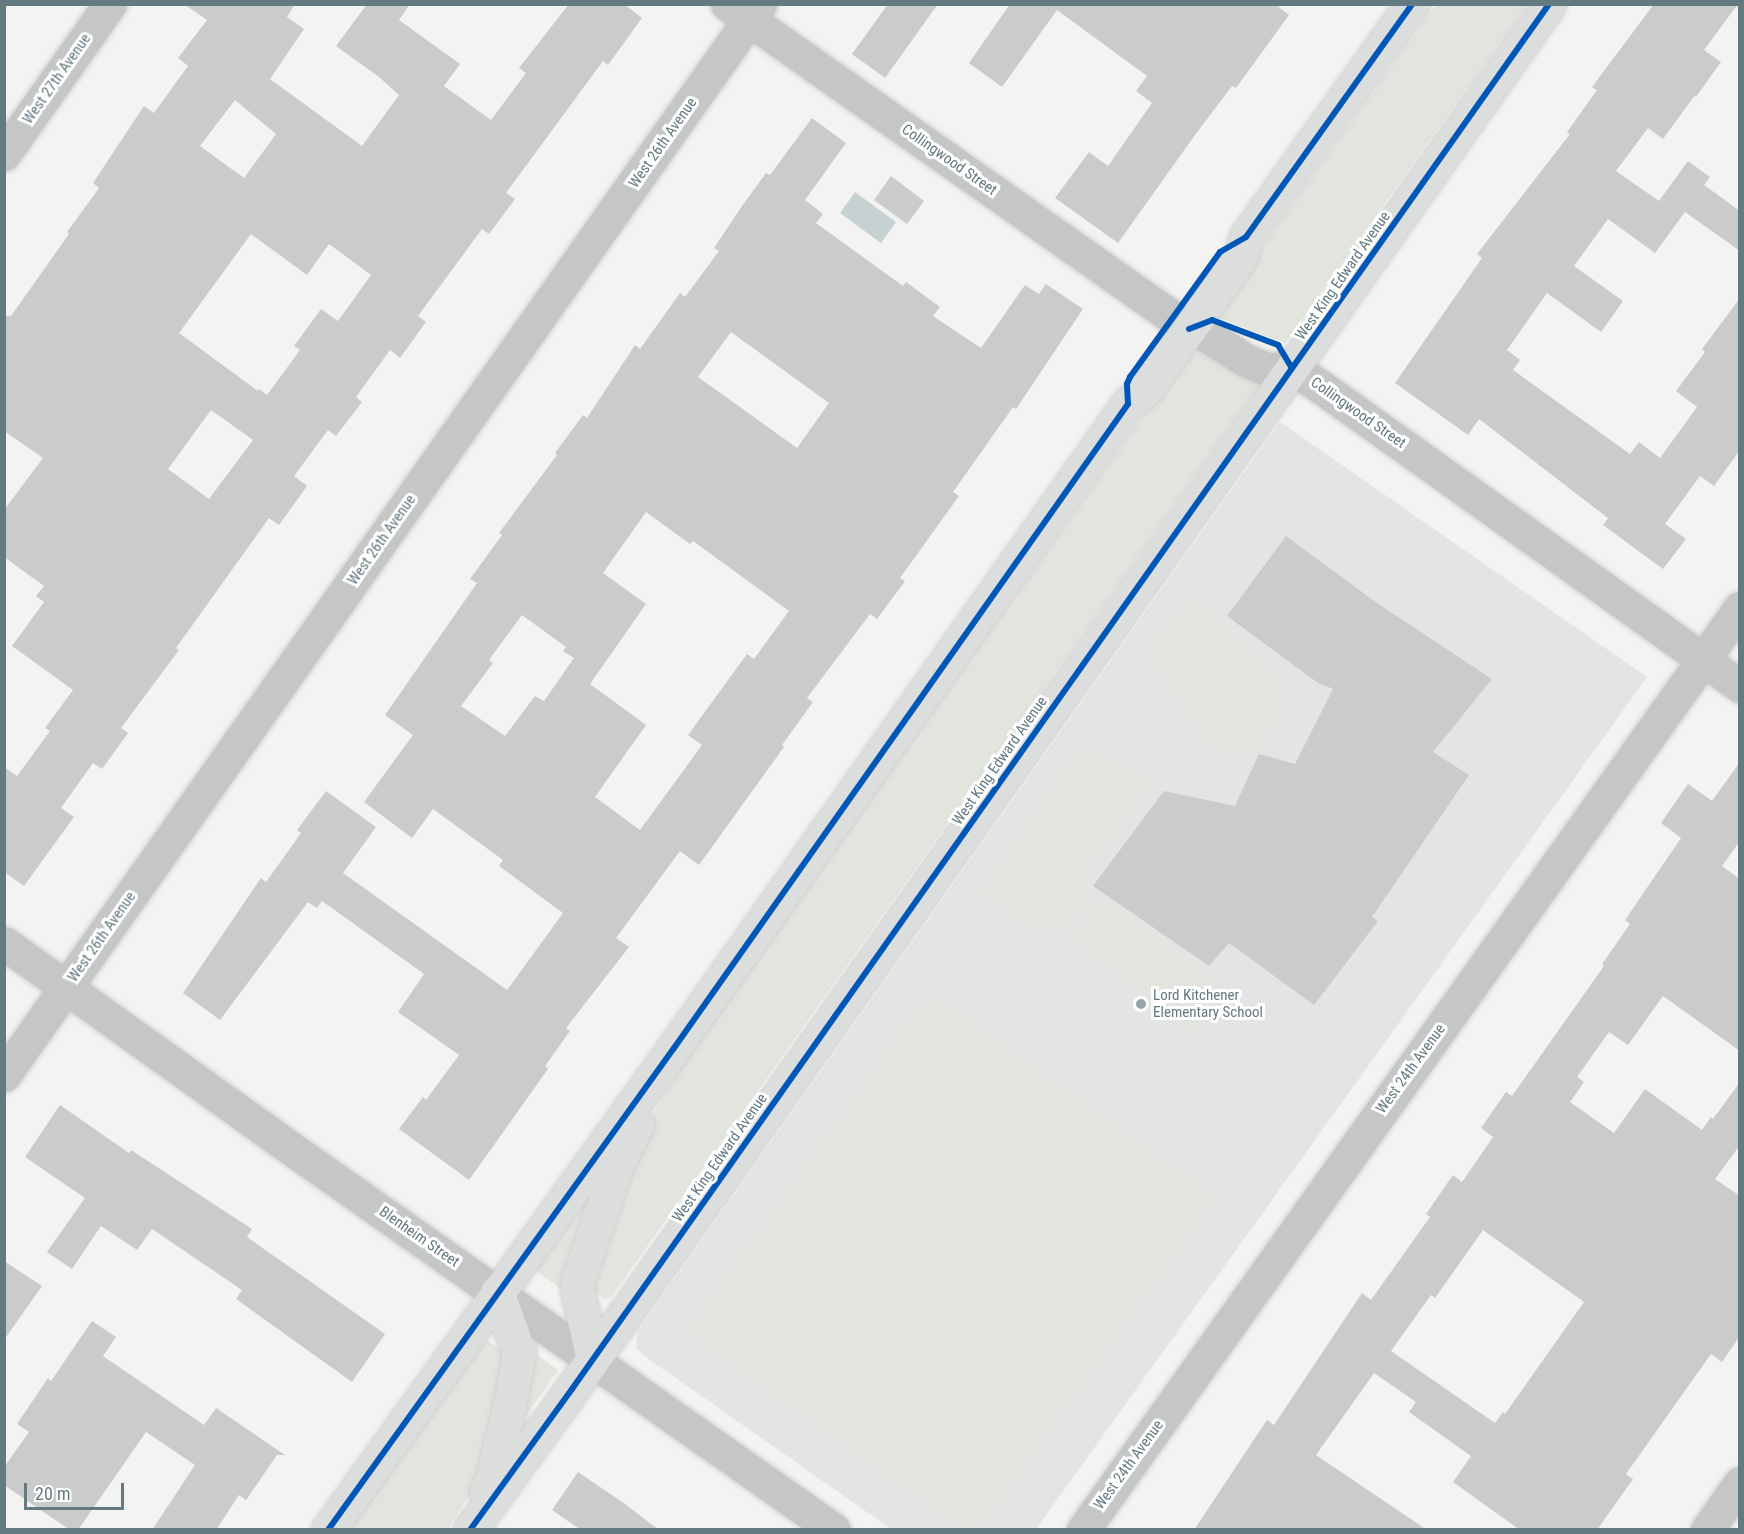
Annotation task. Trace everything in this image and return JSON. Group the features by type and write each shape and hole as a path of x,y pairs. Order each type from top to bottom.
{"main road":[{"path":"328,1530 674,1048 1128,404 1146,389 1240,258 1246,237 1412,4"},
{"name":"West King Edward Avenue","path":"469,1530 593,1359 1549,4"},
{"path":"593,1359 577,1288 579,1277 617,1165 674,1048"},
{"path":"469,1530 492,1478 519,1352 497,1292"}],"street":[{"name":"West 27th Avenue","path":"4,154 110,4"},
{"name":"Collingwood Street","path":"745,10 1189,328 1211,338 1247,361 1267,369 1292,368 1493,508 1740,686"},
{"name":"West 26th Avenue","path":"4,1075 745,10"},
{"name":"West 24th Avenue","path":"1083,1530 1740,608"},
{"name":"Blenheim Street","path":"4,943 68,986 279,1140 834,1530"},
{"path":"1707,1530 1740,1483"}],"shaded area":[{"path":"1436,5 1526,5 1285,343 1213,316"},
{"path":"855,192 896,222 881,243 840,213"},
{"path":"1208,352 1260,380 1256,389 611,1297 605,1299 588,1288 631,1150 698,1040 1173,374 1189,356"},
{"name":"Lord Kitchener Elementary School","path":"1280,422 1647,677 1036,1529 891,1529 643,1355 636,1348 638,1331"},
{"path":"1185,602 1198,604 1275,679 1279,721 1254,750 1219,752 1197,729 1150,651"},
{"path":"1080,750 1151,780 1083,875 1083,903 1061,932 1032,929 980,891"},
{"path":"1103,898 1230,990 1199,1034 1072,941"},
{"path":"929,993 1215,1197 978,1529 963,1529 687,1333"},
{"path":"591,1191 564,1291 535,1270"},
{"path":"483,1338 508,1354 479,1479 448,1529 348,1530"},
{"path":"529,1349 558,1370 515,1431"}],"building":[{"path":"184,4 295,4 287,17 304,29 270,79 362,146 399,95 379,77 336,46 367,4 410,4 399,20 460,64 444,86 491,120 526,73 519,68 569,4 624,4 642,18 608,65 603,61 506,193 515,199 489,234 482,229 418,316 426,322 400,358 390,350 356,397 362,402 336,436 328,430 294,476 307,486 279,525 269,518 176,648 179,650 121,728 128,733 102,769 93,763 61,808 74,817 24,886 4,872 4,767 17,776 50,731 45,728 73,690 12,646 44,602 36,596 44,586 4,557 4,510 43,458 4,431 4,316 11,316 69,234 67,232 99,188 93,183 144,106 154,113 188,66 178,58 207,20","holes":["235,100 276,134 244,178 200,146","251,234 307,275 329,244 371,275 338,321 321,309 294,346 300,350 267,395 259,389 258,391 179,333","211,410 253,440 209,499 168,469"]},
{"path":"888,4 938,4 885,78 852,54"},
{"path":"1010,4 1275,4 1289,15 1236,88 1232,86 1195,135 1118,243 1055,198 1089,152 1108,166 1152,103 1136,91 1147,76 1057,10 1002,87 969,63"},
{"path":"1654,4 1738,4 1704,50 1721,62 1696,97 1695,95 1663,139 1648,128 1616,171 1659,201 1688,161 1710,177 1704,185 1740,211 1740,251 1685,212 1655,253 1608,219 1574,266 1623,301 1601,332 1547,293 1507,350 1520,360 1513,370 1630,454 1639,442 1660,458 1697,407 1676,391 1705,352 1702,349 1740,298 1740,450 1714,486 1700,476 1665,524 1686,539 1663,569 1603,525 1608,518 1479,419 1468,435 1395,383 1482,258 1477,254 1570,134 1567,132 1597,90 1592,87"},
{"path":"812,118 846,143 805,200 823,214 816,223 903,286 906,282 940,307 933,316 981,348 1025,285 1039,294 1046,284 1083,309 1016,409 1013,407 953,492 959,496 900,578 905,581 877,619 870,614 807,698 813,702 782,745 784,747 699,865 680,851 616,938 629,947 566,1028 570,1031 545,1066 548,1069 469,1180 399,1129 423,1097 426,1100 459,1055 398,1012 424,974 322,901 317,908 308,902 220,1020 183,993 261,878 266,882 301,833 297,830 326,791 376,827 343,873 507,990 563,913 499,866 503,860 433,809 412,838 364,802 413,735 385,715 477,583 470,579 502,535 499,533 557,455 555,453 583,415 587,418 635,345 640,349 680,293 685,297 719,251 714,248 742,206 766,173 770,175","holes":["731,332 829,403 797,448 698,377","646,512 690,544 693,541 789,611 754,659 747,654 688,735 702,745 640,830 595,797 646,725 590,684 646,604 603,573","522,615 566,647 563,651 574,658 544,701 535,696 505,736 461,706 493,663 489,660"]},
{"path":"891,176 924,201 907,224 874,200"},
{"path":"1286,536 1377,603 1492,679 1433,752 1469,775 1372,917 1378,921 1314,1005 1229,943 1209,966 1093,886 1164,791 1235,806 1259,754 1295,764 1333,689 1318,683 1227,616"},
{"path":"1740,762 1740,841 1722,866 1740,879 1740,1051 1663,996 1628,1045 1609,1032 1577,1077 1584,1082 1570,1102 1614,1133 1645,1089 1702,1130 1740,1082 1740,1145 1715,1179 1740,1196 1740,1336 1722,1362 1711,1354 1626,1474 1633,1479 1597,1530 1520,1530 1453,1482 1471,1456 1409,1412 1416,1402 1374,1373 1316,1455 1427,1530 1194,1530 1267,1420 1274,1425 1362,1293 1371,1300 1430,1217 1426,1214 1453,1175 1462,1182 1493,1137 1481,1128 1506,1092 1512,1096 1604,966 1602,964 1630,924 1625,920 1681,838 1661,823 1688,784 1712,801","holes":["1483,1230 1584,1302 1505,1414 1503,1412 1495,1423 1391,1351 1431,1295 1435,1298"]},
{"path":"60,1105 129,1153 131,1150 252,1229 247,1237 385,1334 352,1382 236,1299 242,1290 152,1229 137,1250 101,1226 72,1269 47,1252 85,1198 25,1157"},
{"path":"4,1261 42,1286 4,1340"},
{"path":"92,1321 116,1337 103,1356 204,1425 216,1408 285,1455 277,1455 246,1500 239,1495 216,1530 152,1530 195,1465 146,1432 78,1530 70,1530 4,1485 4,1467 29,1432 17,1424 48,1378 51,1381"},
{"path":"578,1472 659,1530 581,1530 552,1510"}],"cycle path":[{"path":"328,1530 674,1048 1128,404 1127,384 1130,377 1220,252 1246,237 1412,4"},
{"path":"470,1530 572,1389 1549,4"},
{"path":"1189,329 1212,320 1278,345 1292,368"}],"place":[{"name":"Lord Kitchener Elementary School","path":"1141,1004"}]}
